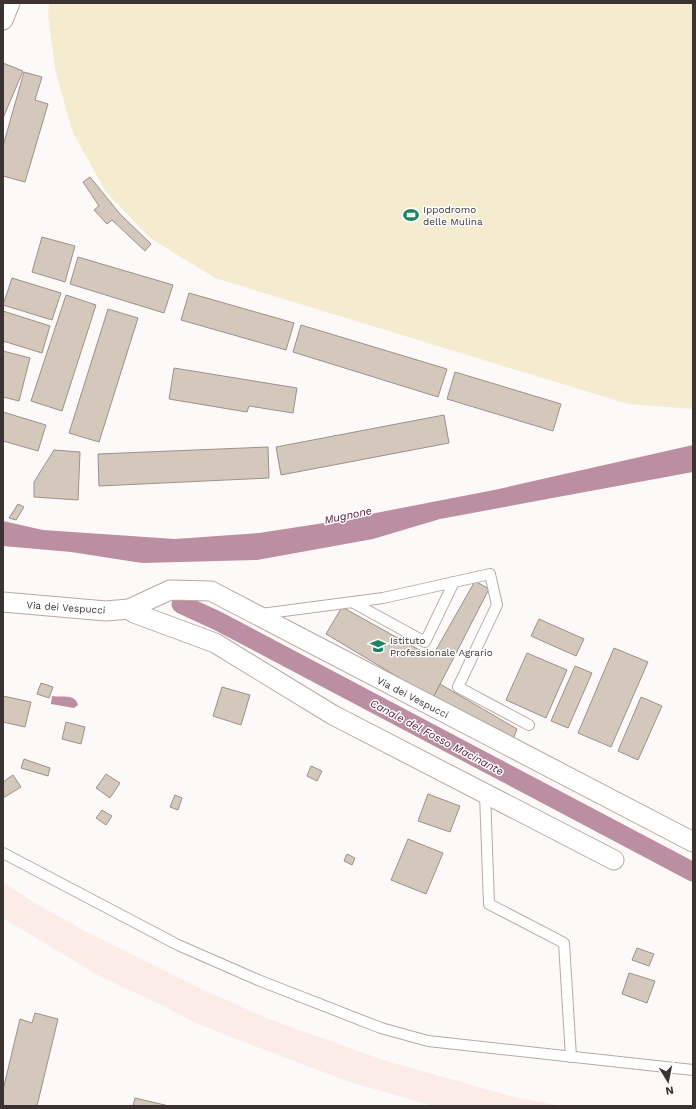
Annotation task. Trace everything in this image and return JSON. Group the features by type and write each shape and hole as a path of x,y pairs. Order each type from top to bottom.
{"street":[{"path":"3,20 10,3"},
{"name":"Via dei Vespucci","path":"3,602 106,611 129,609 170,590 211,591 693,842"},
{"path":"129,609 134,613 215,643 333,715 614,860"}],"lane":[{"path":"255,615 383,598 490,574 497,605 458,687 529,724"},
{"path":"352,602 425,642 454,582"},
{"path":"485,794 489,904 564,943 571,1057"},
{"path":"3,853 178,945 258,980 381,1028 428,1041 693,1070"}],"shaded area":[{"name":"Ippodromo delle Mulina","path":"49,3 693,3 693,409 628,404 215,278 150,238 106,192 72,131 55,69 48,15"},
{"path":"693,445 693,472 440,519 373,539 257,560 142,563 71,552 3,546 3,521 43,530 175,539 259,533 324,523 494,490"},
{"path":"52,696 71,697 78,705 74,708 51,704"},
{"path":"3,882 35,903 85,931 210,993 274,1021 386,1061 518,1098 564,1106 433,1106 350,1082 196,1023 160,1004 103,978 3,918"}],"building":[{"path":"3,63 23,71 3,118"},
{"path":"24,72 42,77 35,100 48,104 25,182 3,176 3,146"},
{"path":"90,177 120,214 151,244 145,251 112,220 107,224 94,210 99,206 83,182"},
{"path":"42,237 75,246 65,282 32,272"},
{"path":"78,257 173,285 164,313 70,284"},
{"path":"12,278 61,293 52,320 3,305"},
{"path":"189,293 294,323 286,350 181,320"},
{"path":"66,295 96,305 62,411 31,401"},
{"path":"108,309 138,318 99,442 69,433"},
{"path":"3,311 50,326 42,353 3,341"},
{"path":"301,325 447,369 438,397 293,352"},
{"path":"3,351 30,358 19,401 3,397"},
{"path":"174,368 297,388 293,413 249,406 247,412 169,399"},
{"path":"455,372 561,404 553,431 447,399"},
{"path":"3,412 46,425 38,451 3,441"},
{"path":"444,415 449,443 281,475 276,447"},
{"path":"268,447 269,478 99,486 98,454"},
{"path":"54,450 80,452 78,500 34,497 34,482"},
{"path":"18,504 24,507 16,520 9,518"},
{"name":"Istituto Professionale Agrario","path":"475,581 489,589 433,698 326,634 342,607 432,657"},
{"path":"539,619 584,639 576,656 531,636"},
{"path":"614,648 648,662 611,747 578,733"},
{"path":"527,653 567,670 546,718 506,700"},
{"path":"575,666 592,673 568,728 551,721"},
{"path":"41,683 53,687 49,698 37,694"},
{"path":"440,684 517,729 513,739 433,698"},
{"path":"222,687 250,695 241,725 213,716"},
{"path":"3,696 31,702 25,727 3,722"},
{"path":"641,697 662,706 638,760 618,751"},
{"path":"66,722 85,727 81,744 62,739"},
{"path":"24,759 50,768 48,776 21,768"},
{"path":"311,766 322,771 317,781 307,776"},
{"path":"106,774 120,783 110,798 96,788"},
{"path":"13,775 21,787 3,798 3,782"},
{"path":"428,794 460,806 450,832 418,821"},
{"path":"175,795 182,798 178,810 170,807"},
{"path":"102,810 112,816 106,825 96,818"},
{"path":"408,839 443,853 426,894 391,880"},
{"path":"347,854 355,858 352,865 344,861"},
{"path":"637,948 654,954 649,966 632,960"},
{"path":"629,973 655,981 647,1003 622,994"},
{"path":"35,1013 58,1019 37,1106 3,1106 3,1090 20,1019 32,1023"},
{"path":"135,1098 169,1106 133,1106"}],"waterway":[{"name":"Canale del Fosso Macinante","path":"181,604 218,621 693,872"}],"place":[{"name":"Ippodromo delle Mulina","path":"411,215"},
{"name":"Istituto Professionale Agrario","path":"378,646"}],"water label":[{"name":"Mugnone","path":"348,515"}]}
